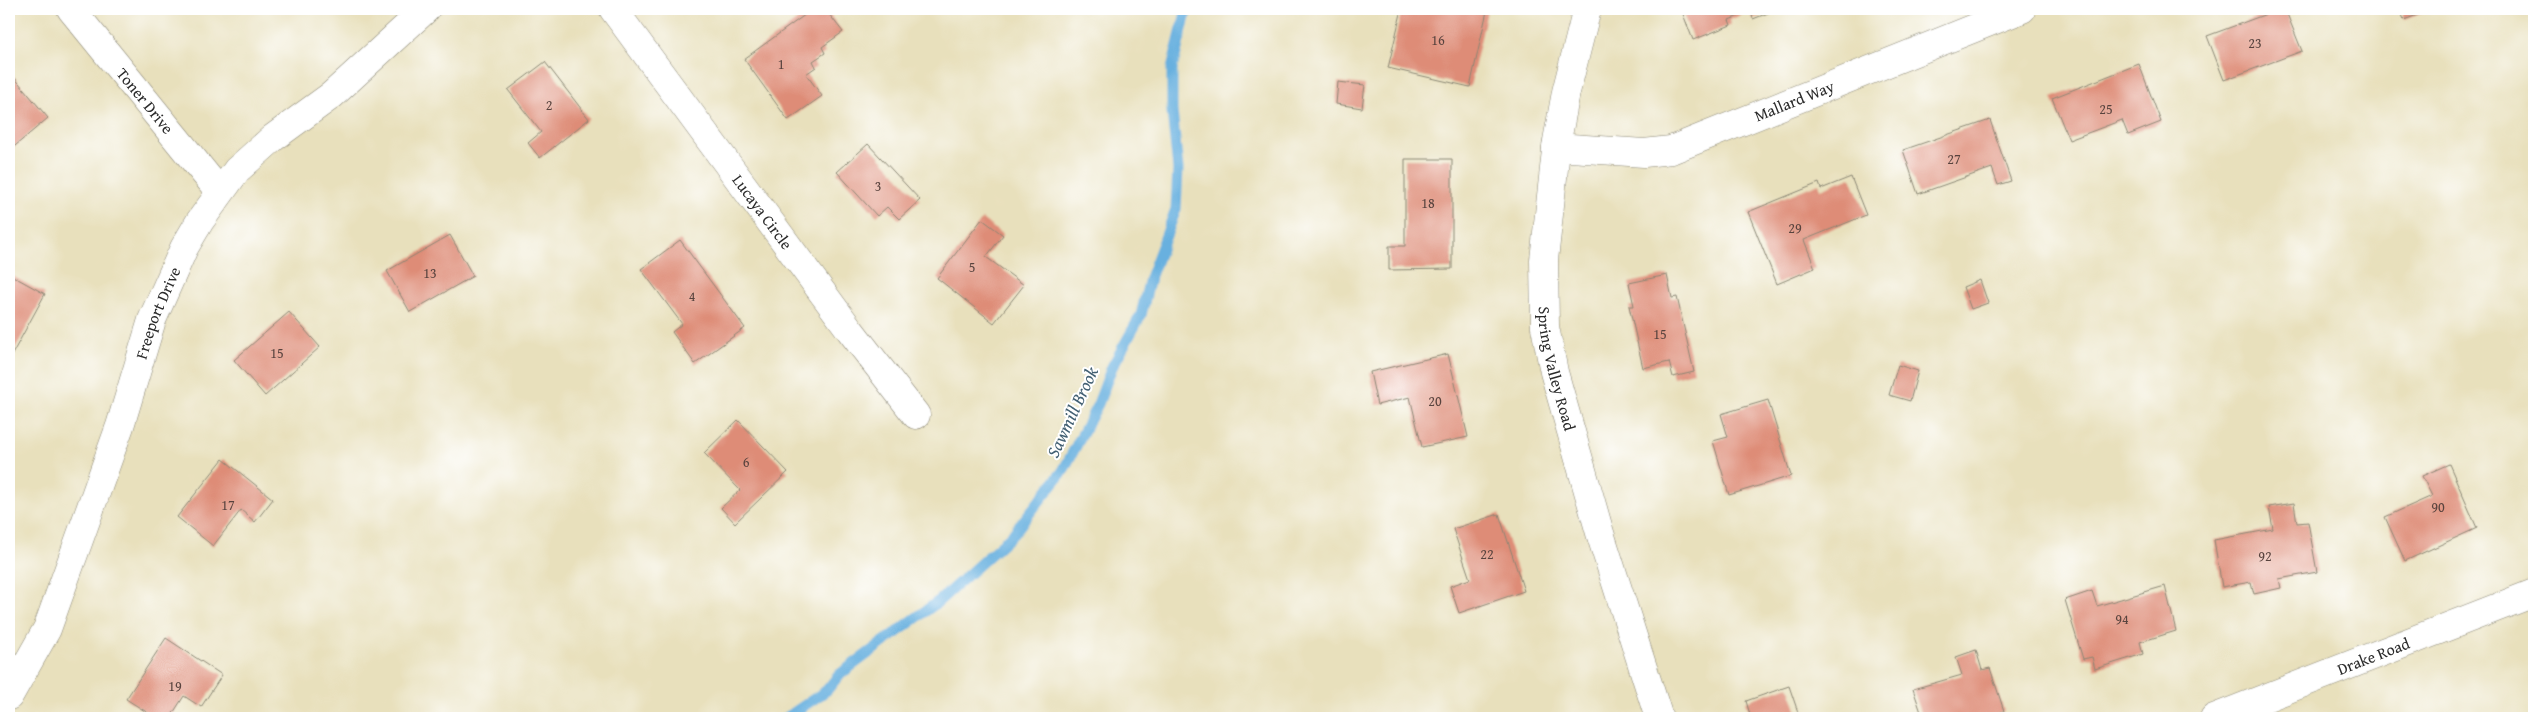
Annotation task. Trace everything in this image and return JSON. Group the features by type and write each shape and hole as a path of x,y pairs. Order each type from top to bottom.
{"street":[{"name":"Toner Drive","path":"71,9 219,191"},
{"name":"Freeport Drive","path":"9,696 47,629 120,426 152,320 184,248 219,191 237,170 256,152 332,95 426,9"},
{"name":"Lucaya Circle","path":"612,9 850,330 916,415"},
{"name":"Spring Valley Road","path":"1587,9 1566,92 1556,148 1544,260 1544,313 1547,342 1600,533 1660,718"},
{"name":"Mallard Way","path":"1556,148 1644,154 1671,150 2022,9"},
{"name":"Drake Road","path":"2214,718 2534,593"}],"building":[{"path":"813,9 825,9 843,32 822,47 825,53 813,61 816,67 806,74 822,96 788,120 744,59"},
{"path":"1402,9 1476,9 1487,11 1470,87 1388,68"},
{"path":"1681,9 1778,9 1753,19 1751,11 1729,20 1731,25 1693,40"},
{"path":"2280,9 2285,9 2302,51 2224,80 2207,36"},
{"path":"2400,9 2433,9 2404,20"},
{"path":"545,62 589,119 540,158 528,143 541,132 508,90"},
{"path":"2139,64 2161,122 2128,135 2122,120 2069,140 2052,98"},
{"path":"9,71 48,118 9,151"},
{"path":"1338,82 1365,85 1362,108 1336,104"},
{"path":"1990,120 2011,181 1998,185 1992,168 1918,194 1903,150"},
{"path":"868,144 920,200 899,219 887,207 877,216 837,172"},
{"path":"1405,159 1452,159 1452,269 1389,270 1389,246 1405,246"},
{"path":"1851,177 1866,215 1804,240 1815,268 1777,284 1748,212 1819,183 1821,189"},
{"path":"982,219 1003,235 986,257 1024,285 994,323 937,278"},
{"path":"450,235 473,276 410,312 387,271"},
{"path":"680,240 745,328 695,364 672,332 682,324 641,269"},
{"path":"9,274 45,294 9,360"},
{"path":"1667,275 1672,298 1677,297 1694,372 1673,377 1669,362 1643,368 1629,306 1634,306 1629,283"},
{"path":"1980,280 1988,303 1971,309 1963,287"},
{"path":"289,312 320,347 265,396 234,360"},
{"path":"1448,354 1468,437 1422,447 1410,397 1377,405 1370,372"},
{"path":"1898,365 1918,371 1910,401 1889,395"},
{"path":"1768,400 1791,476 1729,495 1713,441 1728,437 1721,414"},
{"path":"738,420 788,472 735,523 721,508 740,490 704,453"},
{"path":"223,459 273,499 255,522 241,510 213,546 177,517"},
{"path":"2449,464 2477,528 2405,561 2385,517 2432,496 2422,476"},
{"path":"2294,503 2297,523 2308,522 2317,572 2279,579 2281,588 2254,594 2251,582 2222,587 2214,540 2273,529 2269,507"},
{"path":"1499,514 1524,591 1459,613 1450,586 1470,579 1453,529"},
{"path":"2165,586 2176,631 2140,642 2143,654 2095,669 2092,657 2083,659 2065,600 2092,591 2097,606"},
{"path":"166,638 222,675 201,707 184,696 170,718 156,718 126,699"},
{"path":"1976,650 1982,670 1990,668 2004,711 1984,718 1923,718 1913,689 1962,675 1956,657"},
{"path":"1789,686 1800,718 1751,718 1746,701"}],"waterway":[{"name":"Sawmill Brook","path":"786,718 827,690 839,675 939,601 1013,534 1063,471 1098,404 1112,367 1141,315 1150,278 1176,209 1178,169 1172,111 1172,69 1187,9"}]}
